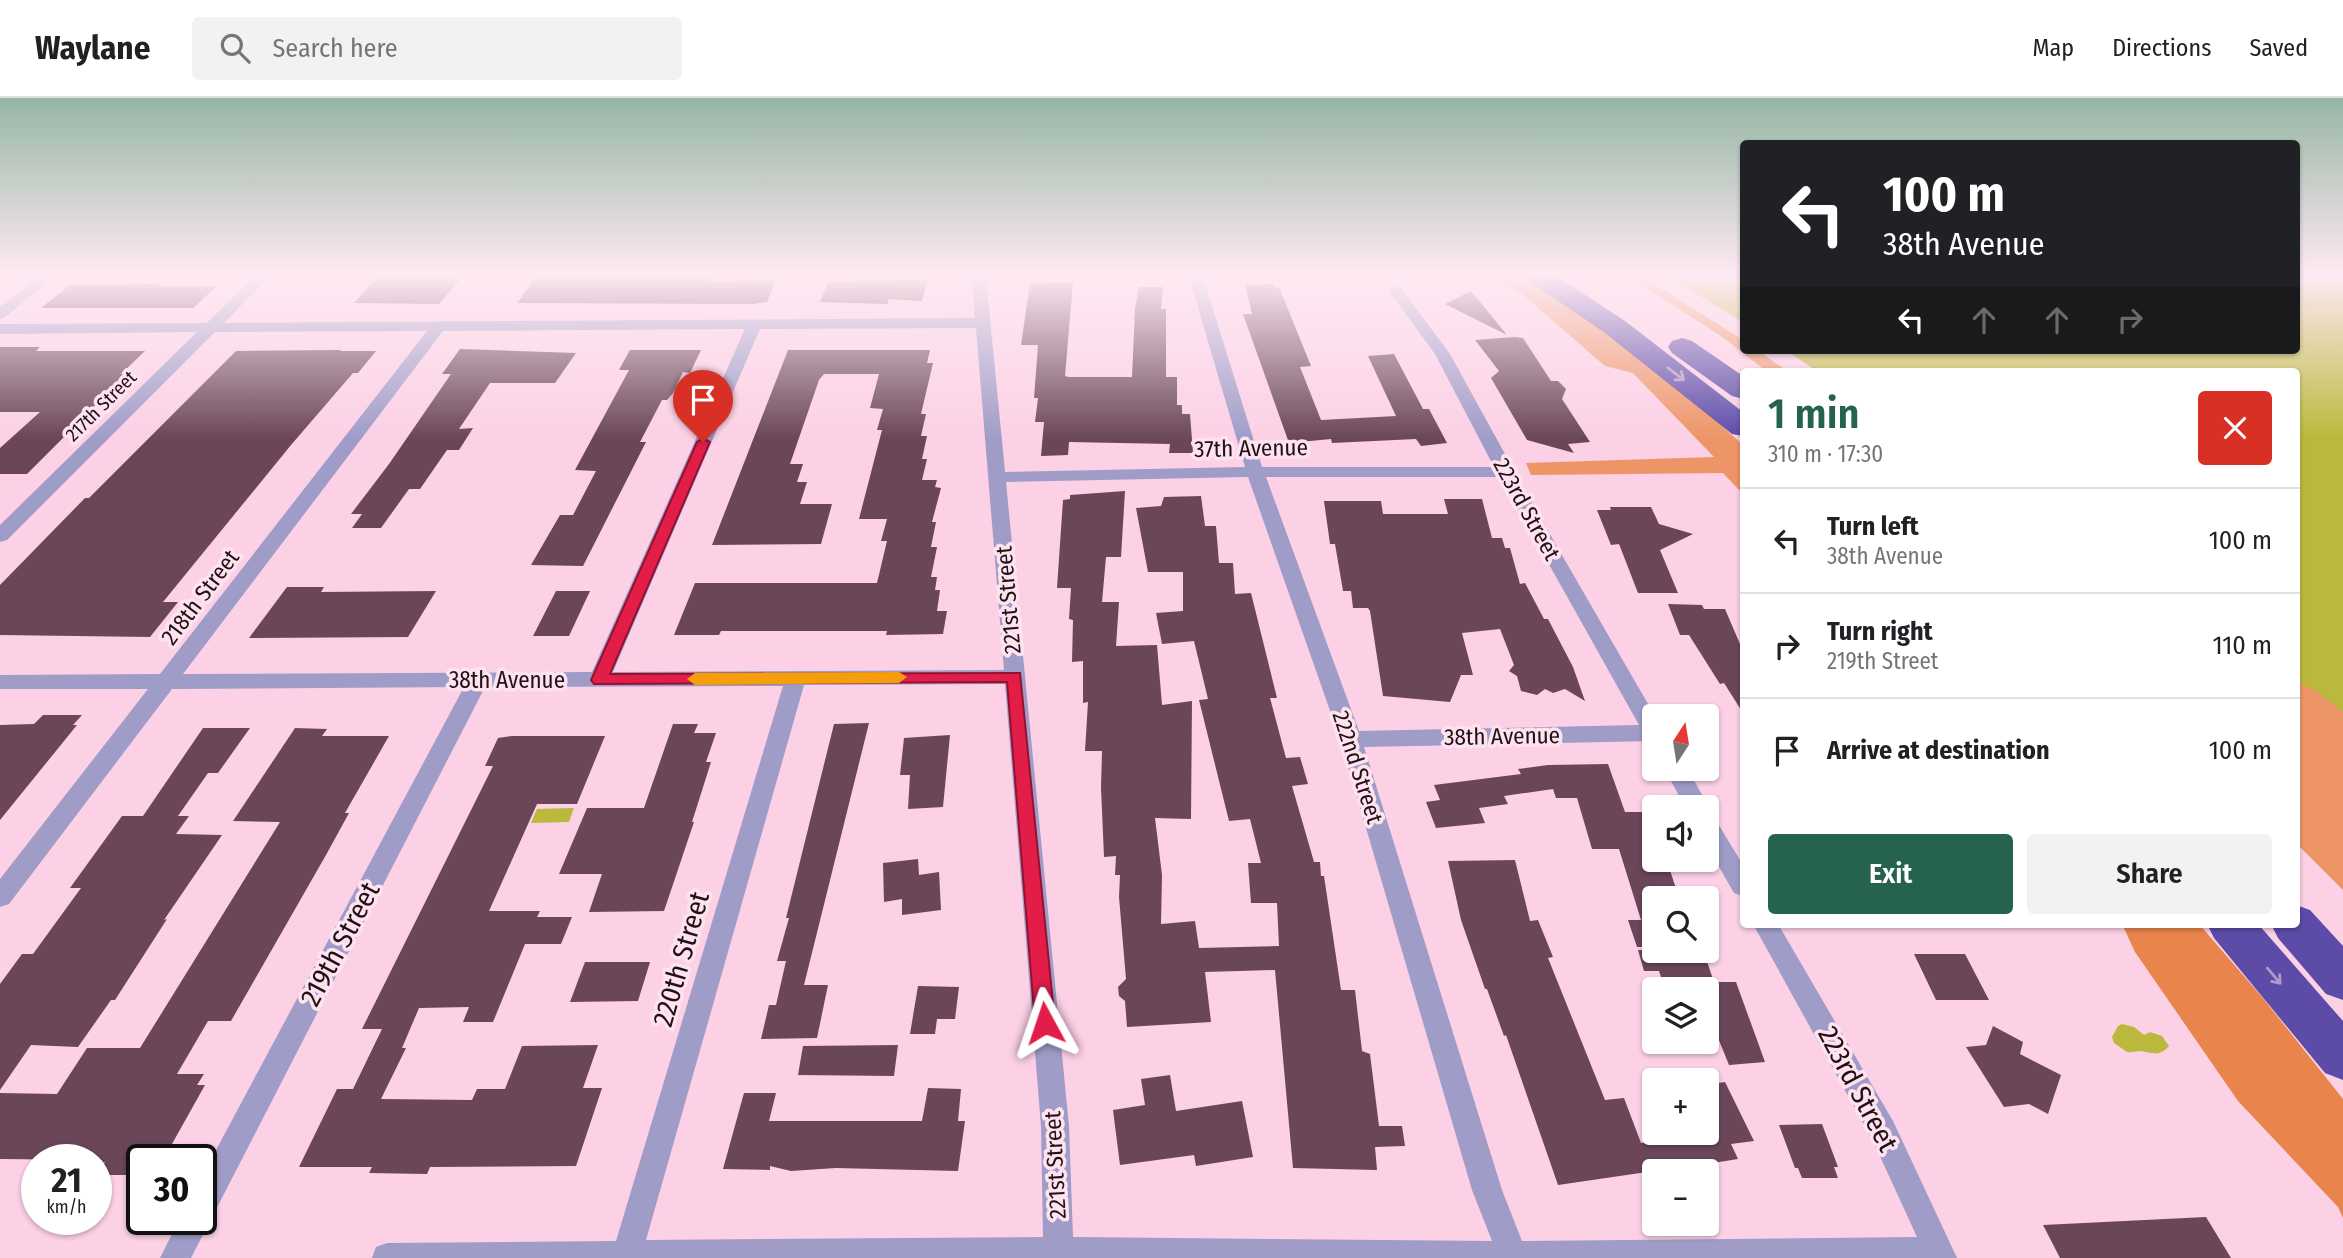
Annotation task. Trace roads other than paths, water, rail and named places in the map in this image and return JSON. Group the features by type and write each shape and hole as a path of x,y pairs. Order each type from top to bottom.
{"highway":[{"path":"1620,331 1740,425"},
{"path":"1660,331 1740,388"},
{"path":"2233,928 2343,1057"},
{"path":"2298,928 2343,979"}],"street":[{"name":"217th Street","path":"0,536 207,331"},
{"name":"218th Street","path":"0,897 435,331"},
{"path":"599,680 752,331"},
{"name":"221st Street","path":"984,331 1055,1126 1059,1256"},
{"name":"222nd Street","path":"1213,331 1256,472 1351,739 1487,1190 1514,1257"},
{"name":"223rd Street","path":"1428,331 1642,712"},
{"name":"37th Avenue","path":"997,477 1256,472 1506,472"},
{"name":"38th Avenue","path":"0,682 1014,677"},
{"name":"220th Street","path":"626,1257 795,679"},
{"name":"219th Street","path":"217,1178 478,681"},
{"name":"38th Avenue","path":"1351,739 1642,733"},
{"path":"1719,845 1740,881"},
{"name":"223rd Street","path":"1767,928 1883,1131 1940,1255"},
{"path":"175,1258 187,1235"},
{"path":"387,1258 1006,1252 1059,1256 1940,1255"}]}
